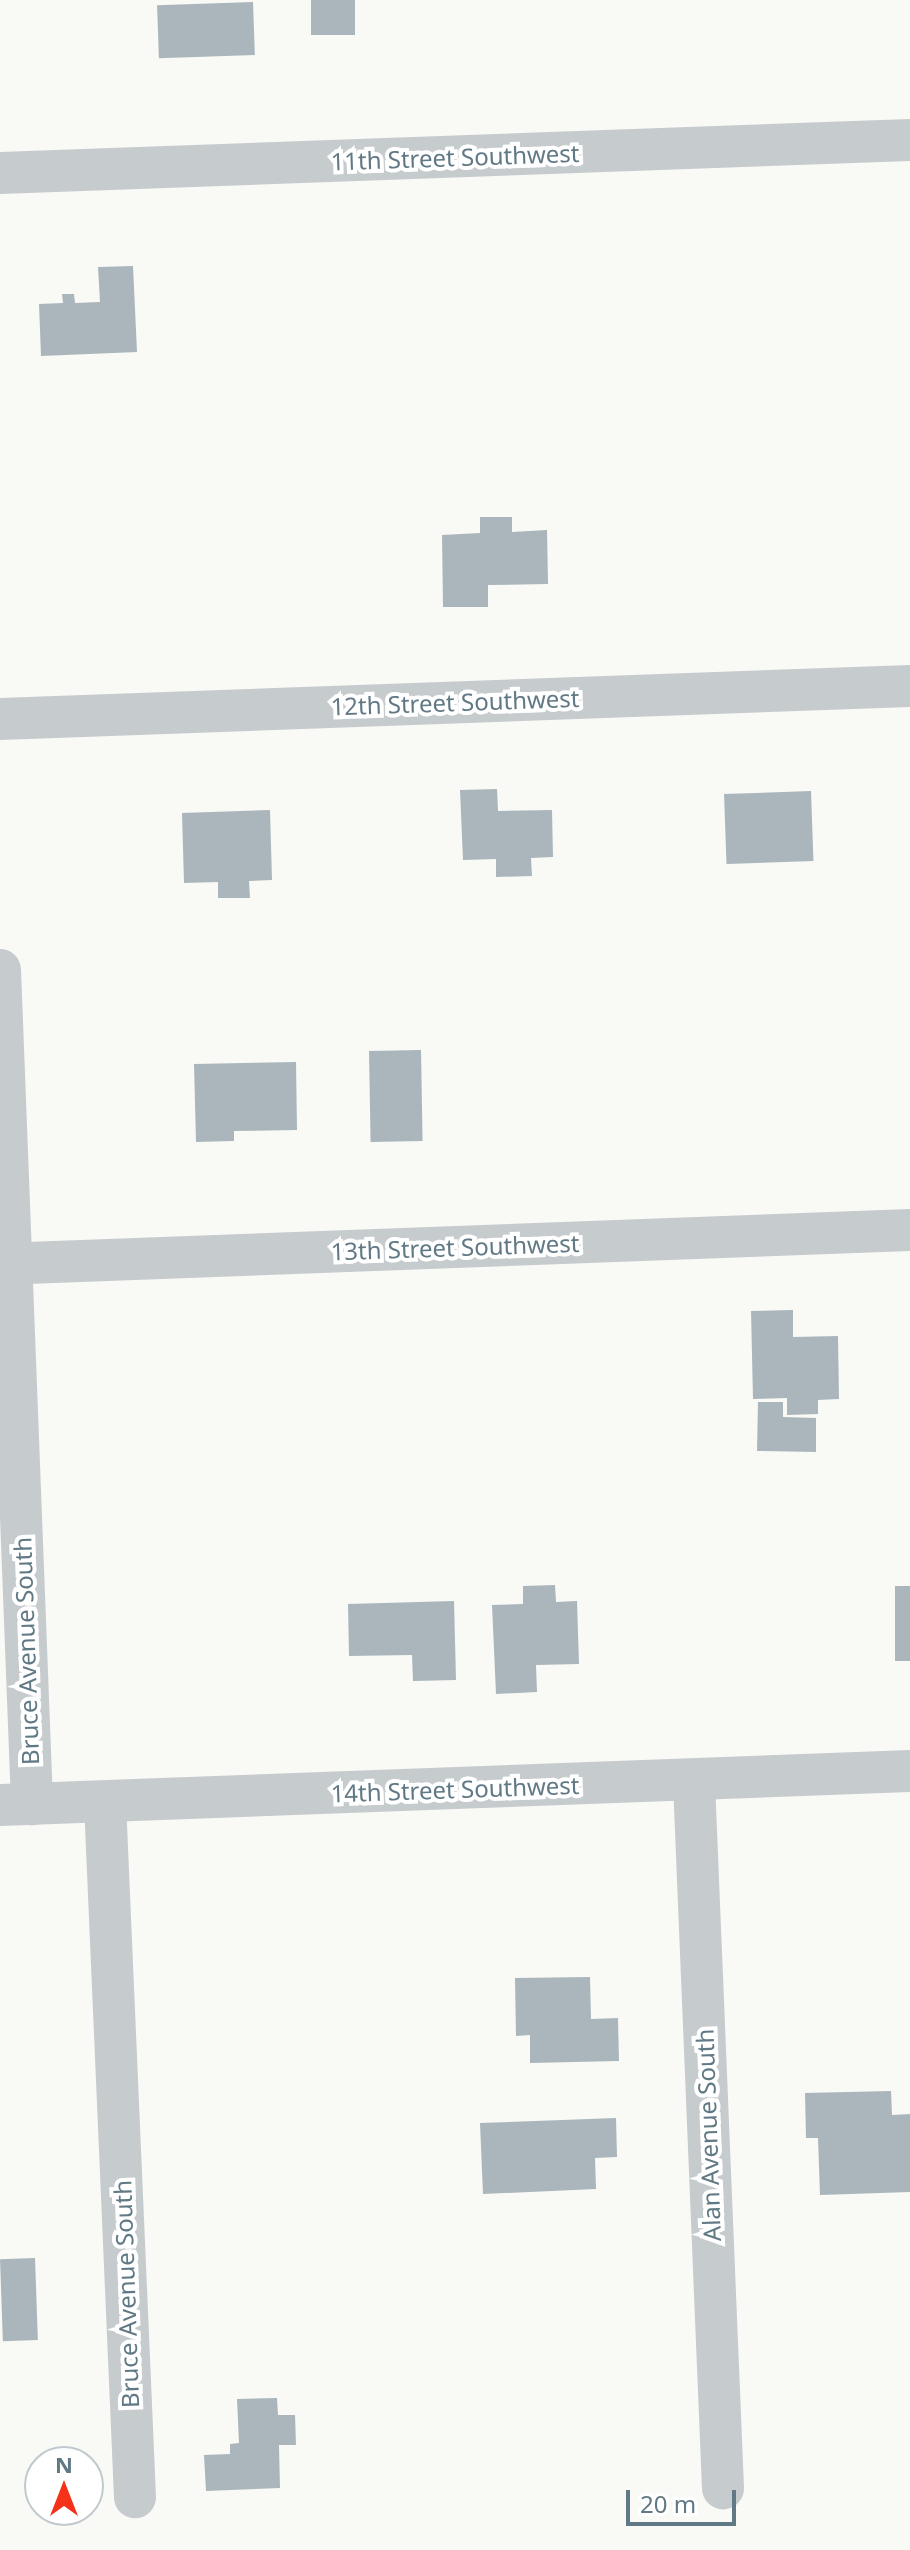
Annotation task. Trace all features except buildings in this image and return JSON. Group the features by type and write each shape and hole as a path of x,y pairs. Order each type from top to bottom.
{"street":[{"name":"11th Street Southwest","path":"0,173 910,140"},
{"name":"12th Street Southwest","path":"0,719 910,686"},
{"name":"Bruce Avenue South","path":"0,970 16,1805"},
{"name":"13th Street Southwest","path":"6,1264 910,1230"},
{"name":"14th Street Southwest","path":"16,1805 694,1782 910,1771"},
{"name":"Alan Avenue South","path":"694,1782 723,2488"},
{"name":"Bruce Avenue South","path":"105,1802 135,2497"}]}
